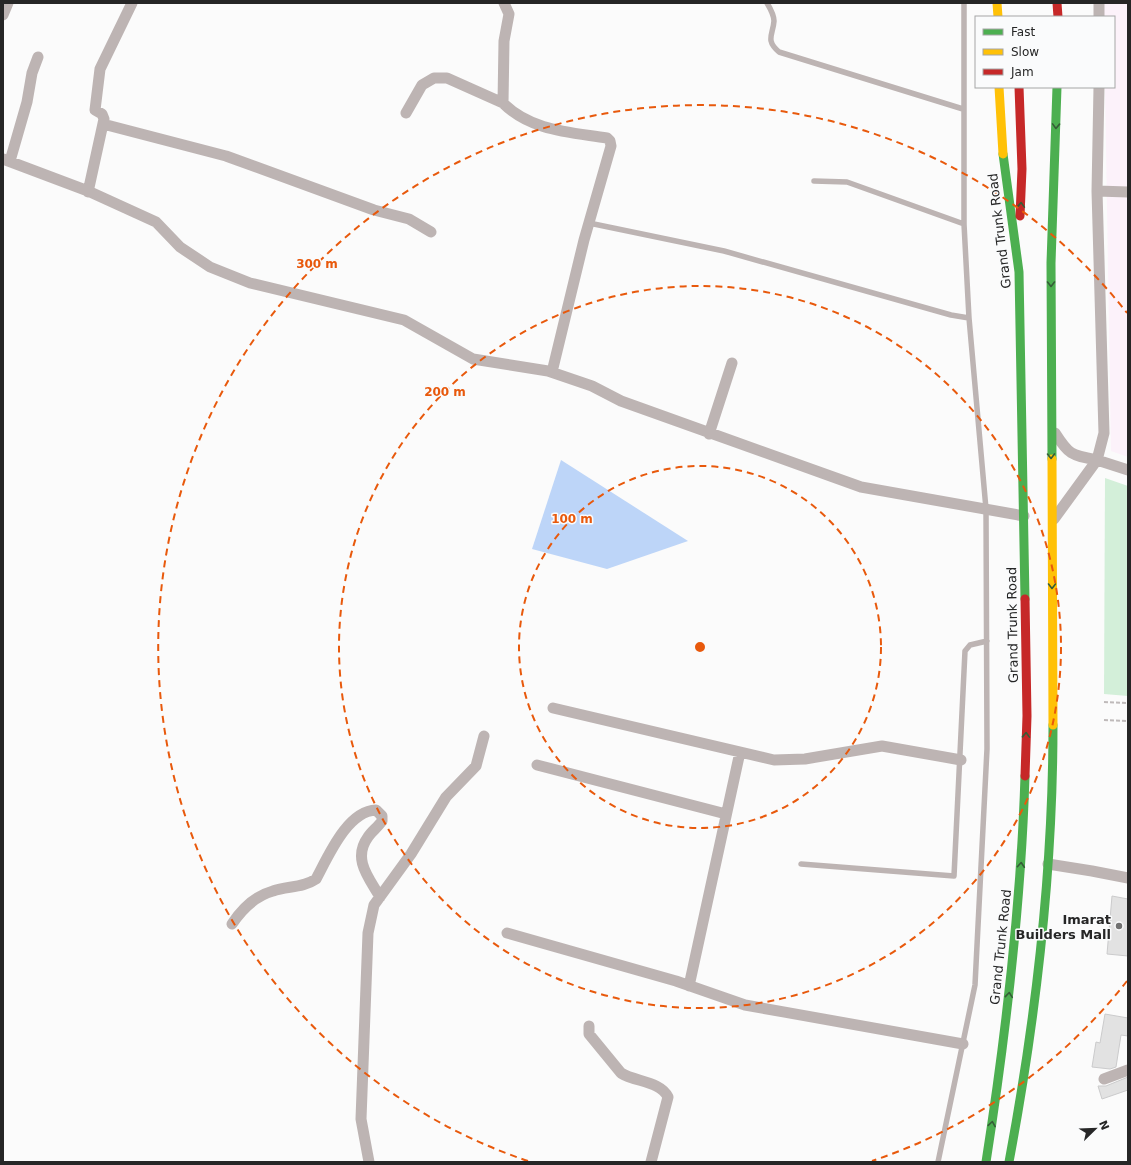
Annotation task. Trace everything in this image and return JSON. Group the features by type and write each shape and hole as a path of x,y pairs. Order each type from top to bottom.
{"highway":[{"path":"997,3 998,16"},
{"path":"1057,3 1058,16"},
{"name":"Grand Trunk Road","path":"986,1162 1000,1074 1018,917 1024,813 1027,716 1018,272 1004,172 999,88"},
{"path":"1018,272 1022,169 1019,88"},
{"path":"1048,88 1046,202 1051,263"},
{"path":"1009,1162 1025,1076 1048,864 1052,760 1050,424 1051,263 1057,88"}],"street":[{"path":"3,15 8,3"},
{"path":"88,192 104,116 95,110 100,68 132,3"},
{"path":"503,103 504,41 509,14 504,3"},
{"path":"1099,16 1100,3"},
{"path":"38,56 32,73 27,102 6,160 88,192 156,222 180,248 204,263 250,283 404,320 473,359 552,372 592,386 621,401 709,434 861,487 1024,516"},
{"path":"406,113 422,85 434,78 447,78 503,103 526,121 556,131 607,138 610,141 608,161 589,223 552,372"},
{"path":"1051,522 1097,460 1104,433 1098,191 1099,88"},
{"path":"103,124 226,156 374,210 410,219 431,232"},
{"path":"1098,191 1128,192"},
{"path":"709,434 732,363"},
{"path":"1050,424 1066,450 1079,456 1128,470"},
{"path":"553,708 774,760 805,759 888,746 961,760"},
{"path":"369,1162 361,1119 368,933 374,905 411,854 446,797 476,766 484,736"},
{"path":"689,986 740,752"},
{"path":"537,765 726,814"},
{"path":"232,924 251,902 272,891 305,885 316,879 343,833 356,818 368,810 376,810 382,816 382,821 364,844 361,851 362,868 380,897"},
{"path":"1048,864 1092,870 1128,878"},
{"path":"507,933 689,986 745,1005 963,1044"},
{"path":"588,1026 589,1034 621,1073 627,1077 656,1086 668,1097 651,1162"},
{"path":"1104,1079 1128,1070"}],"lane":[{"path":"767,3 774,20 770,35 771,42 779,52 963,108"},
{"path":"938,1162 975,985 987,749 986,509 969,318 964,224 964,3"},
{"path":"814,180 847,182 964,224"},
{"path":"589,223 724,251 951,315 969,318"},
{"path":"801,864 954,876 961,760 965,651 970,645 986,641"}],"path":[{"path":"1104,702 1128,703"},
{"path":"1104,720 1128,720"}],"shaded area":[{"path":"1104,3 1128,3 1128,457 1111,451 1105,88 1115,88 1115,16 1104,16"}],"green space":[{"path":"1105,478 1128,486 1128,696 1104,694"}],"water":[{"path":"561,460 688,541 607,569 532,549"}],"building":[{"name":"Imarat Builders Mall","path":"1112,896 1128,899 1128,956 1107,954"},
{"path":"1105,1014 1128,1018 1128,1036 1121,1035 1116,1067 1110,1069 1092,1067 1096,1042 1100,1043"},
{"path":"1128,1077 1128,1090 1102,1099 1098,1086 1106,1086"}],"traffic: fast":[{"path":"1052,459 1051,263 1057,88"},
{"path":"1003,154 1019,272 1025,599"},
{"path":"1009,1162 1027,1054 1041,945 1050,835 1053,725"},
{"path":"986,1162 1012,969 1020,873 1025,776"}],"traffic: slow":[{"path":"997,3 998,16"},
{"path":"999,88 1003,154"},
{"path":"1052,459 1053,725"}],"traffic: jam":[{"path":"1057,3 1058,16"},
{"path":"1019,88 1022,169 1020,216"},
{"path":"1025,599 1027,716 1025,776"}],"place":[{"name":"Imarat Builders Mall","path":"1119,926"}]}
